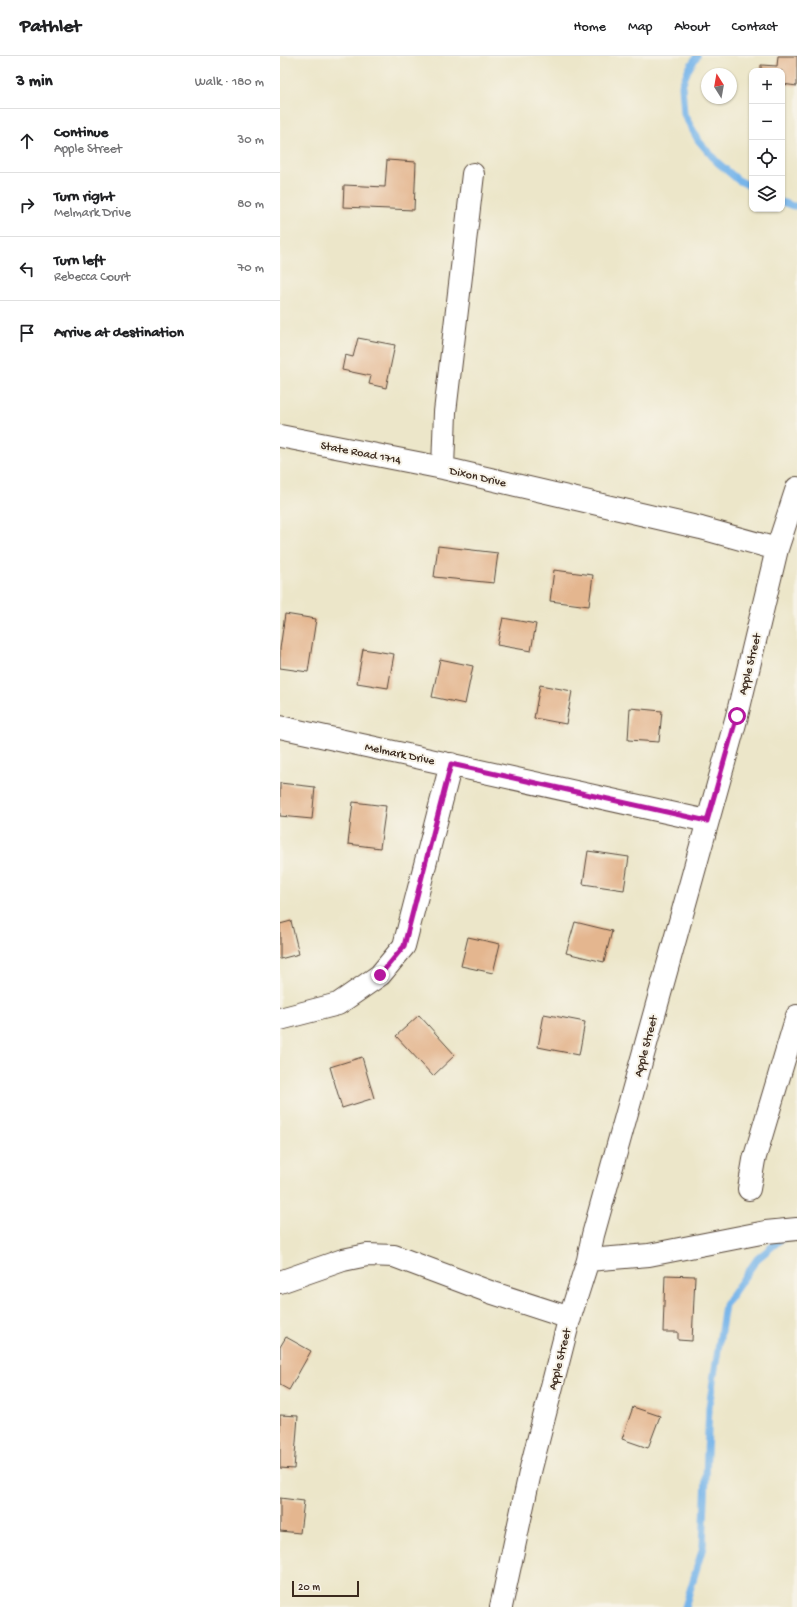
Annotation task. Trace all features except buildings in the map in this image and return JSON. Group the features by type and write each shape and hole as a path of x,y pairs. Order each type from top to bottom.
{"street":[{"name":"Dixon Drive","path":"473,174 444,412 443,468 701,528 777,549"},
{"name":"State Road 1714","path":"280,436 443,468"},
{"name":"Apple Street","path":"501,1607 531,1468 570,1318 588,1260 593,1236 737,716 777,549 797,488"},
{"name":"Melmark Drive","path":"280,727 707,821"},
{"path":"280,1020 338,1004 380,975 404,946 451,764"},
{"path":"749,1189 754,1160 797,1016"},
{"path":"588,1260 649,1255 766,1232 797,1229"},
{"path":"280,1282 366,1254 394,1256 490,1292 570,1318"}],"waterway":[{"path":"697,56 688,70 682,85 684,114 698,140 717,162 738,180 749,186"},
{"path":"785,203 797,206"},
{"path":"685,1607 703,1547 709,1407 725,1305 757,1259 785,1236"}],"route":[{"path":"380,975 404,946 451,764 707,821 737,716"}]}
